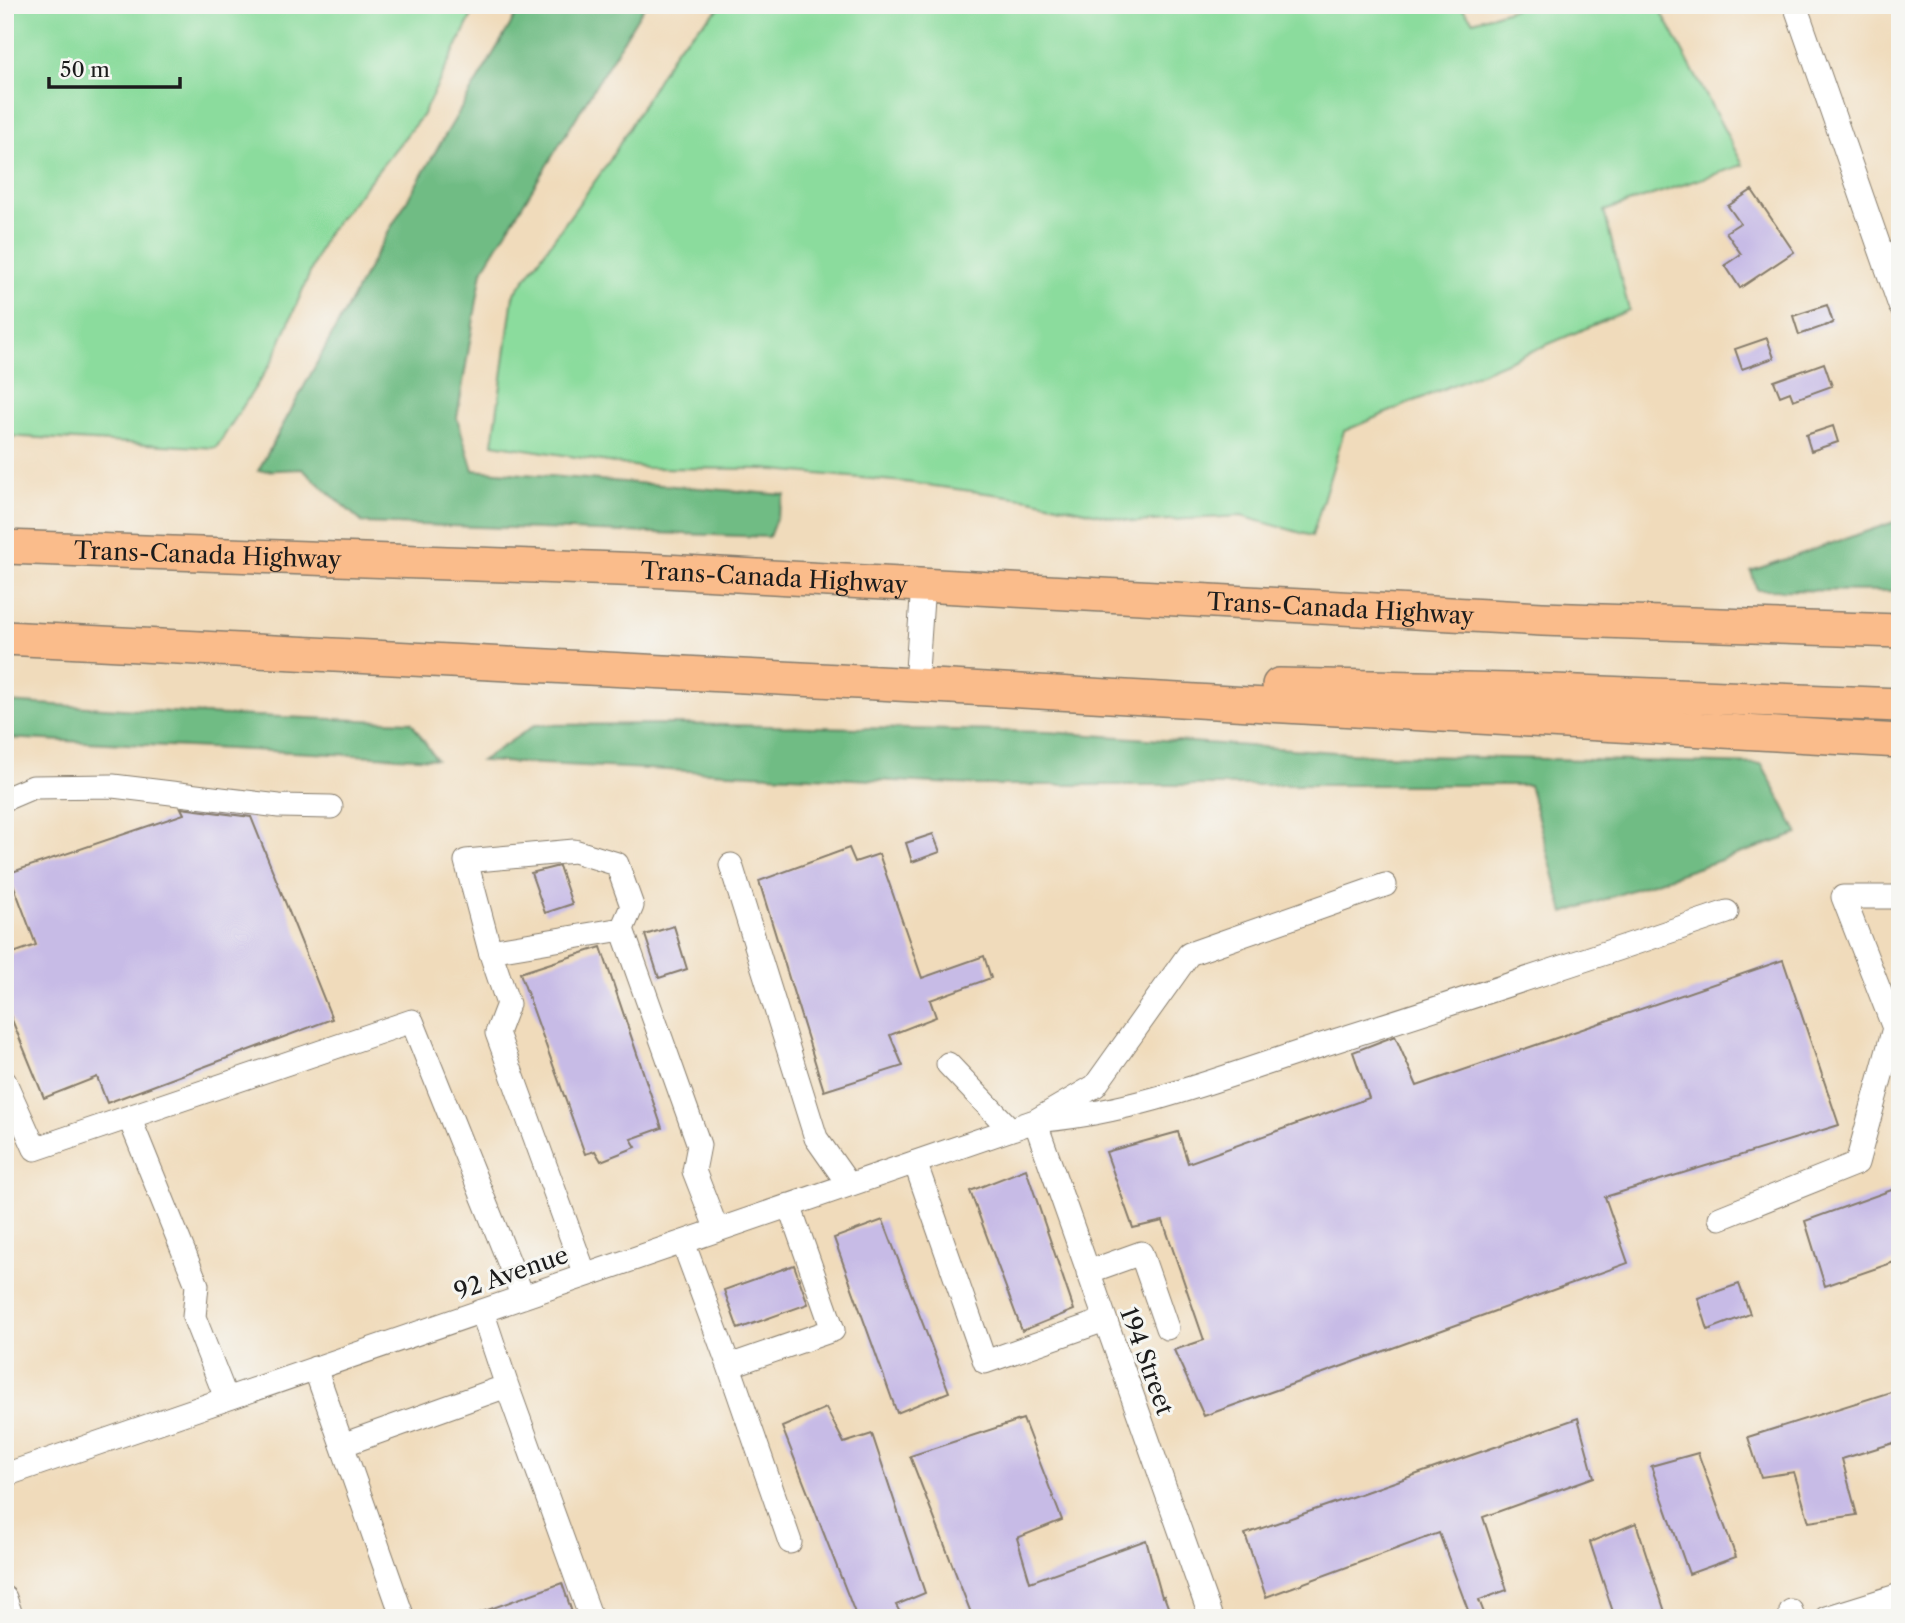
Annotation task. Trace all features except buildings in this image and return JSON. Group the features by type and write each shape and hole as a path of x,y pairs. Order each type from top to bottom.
{"highway":[{"name":"Trans-Canada Highway","path":"5,547 646,570 1542,619 1900,631"},
{"name":"Trans-Canada Highway","path":"1542,619 1900,654"},
{"path":"5,638 958,687 1900,741"},
{"path":"958,687 1198,683 1554,691 1900,705"}],"street":[{"path":"1795,5 1900,306"},
{"path":"916,685 923,584"},
{"path":"5,799 33,787 113,786 279,806 331,807"},
{"path":"585,1275 497,1032 508,1004 490,951 466,861 574,851 617,864 632,906 622,929 699,1145 695,1171 717,1230"},
{"path":"731,865 816,1138 849,1185"},
{"path":"1035,1121 1095,1086 1189,954 1385,885"},
{"path":"1720,1218 1857,1163 1897,1027 1843,897 1900,897"},
{"path":"1035,1121 1083,1116 1163,1096 1581,962 1727,912"},
{"path":"490,951 622,929"},
{"path":"5,1082 35,1149 412,1021 523,1297"},
{"path":"948,1064 1010,1129"},
{"path":"129,1118 197,1284 194,1317 226,1398"},
{"name":"92 Avenue","path":"5,1475 1035,1121"},
{"name":"194 Street","path":"1035,1121 1211,1618"},
{"path":"915,1162 985,1362 1105,1320"},
{"path":"729,1366 833,1331 789,1206"},
{"path":"683,1242 789,1542"},
{"path":"1088,1272 1141,1253 1167,1328"},
{"path":"482,1311 591,1618"},
{"path":"315,1368 403,1618"},
{"path":"342,1445 507,1386"},
{"path":"1826,1618 1900,1595"},
{"path":"5,1598 12,1618"}],"green space":[{"path":"5,5 477,5 422,116 326,235 273,360 216,448 5,436"},
{"path":"522,5 645,5 482,271 457,418 473,470 785,495 769,537 363,523 302,469 258,471 386,236"},
{"path":"723,5 1460,5 1473,21 1526,5 1658,5 1743,165 1604,211 1629,310 1344,431 1312,536 1241,516 1135,522 1030,499 904,482 763,469 646,468 493,444 513,296 610,160 677,47"},
{"path":"1900,520 1900,591 1757,590 1751,571"},
{"path":"5,702 204,714 411,722 436,759 5,738"},
{"path":"673,724 1048,732 1378,755 1762,764 1798,834 1564,913 1529,785 977,785 481,761 535,725"}]}
